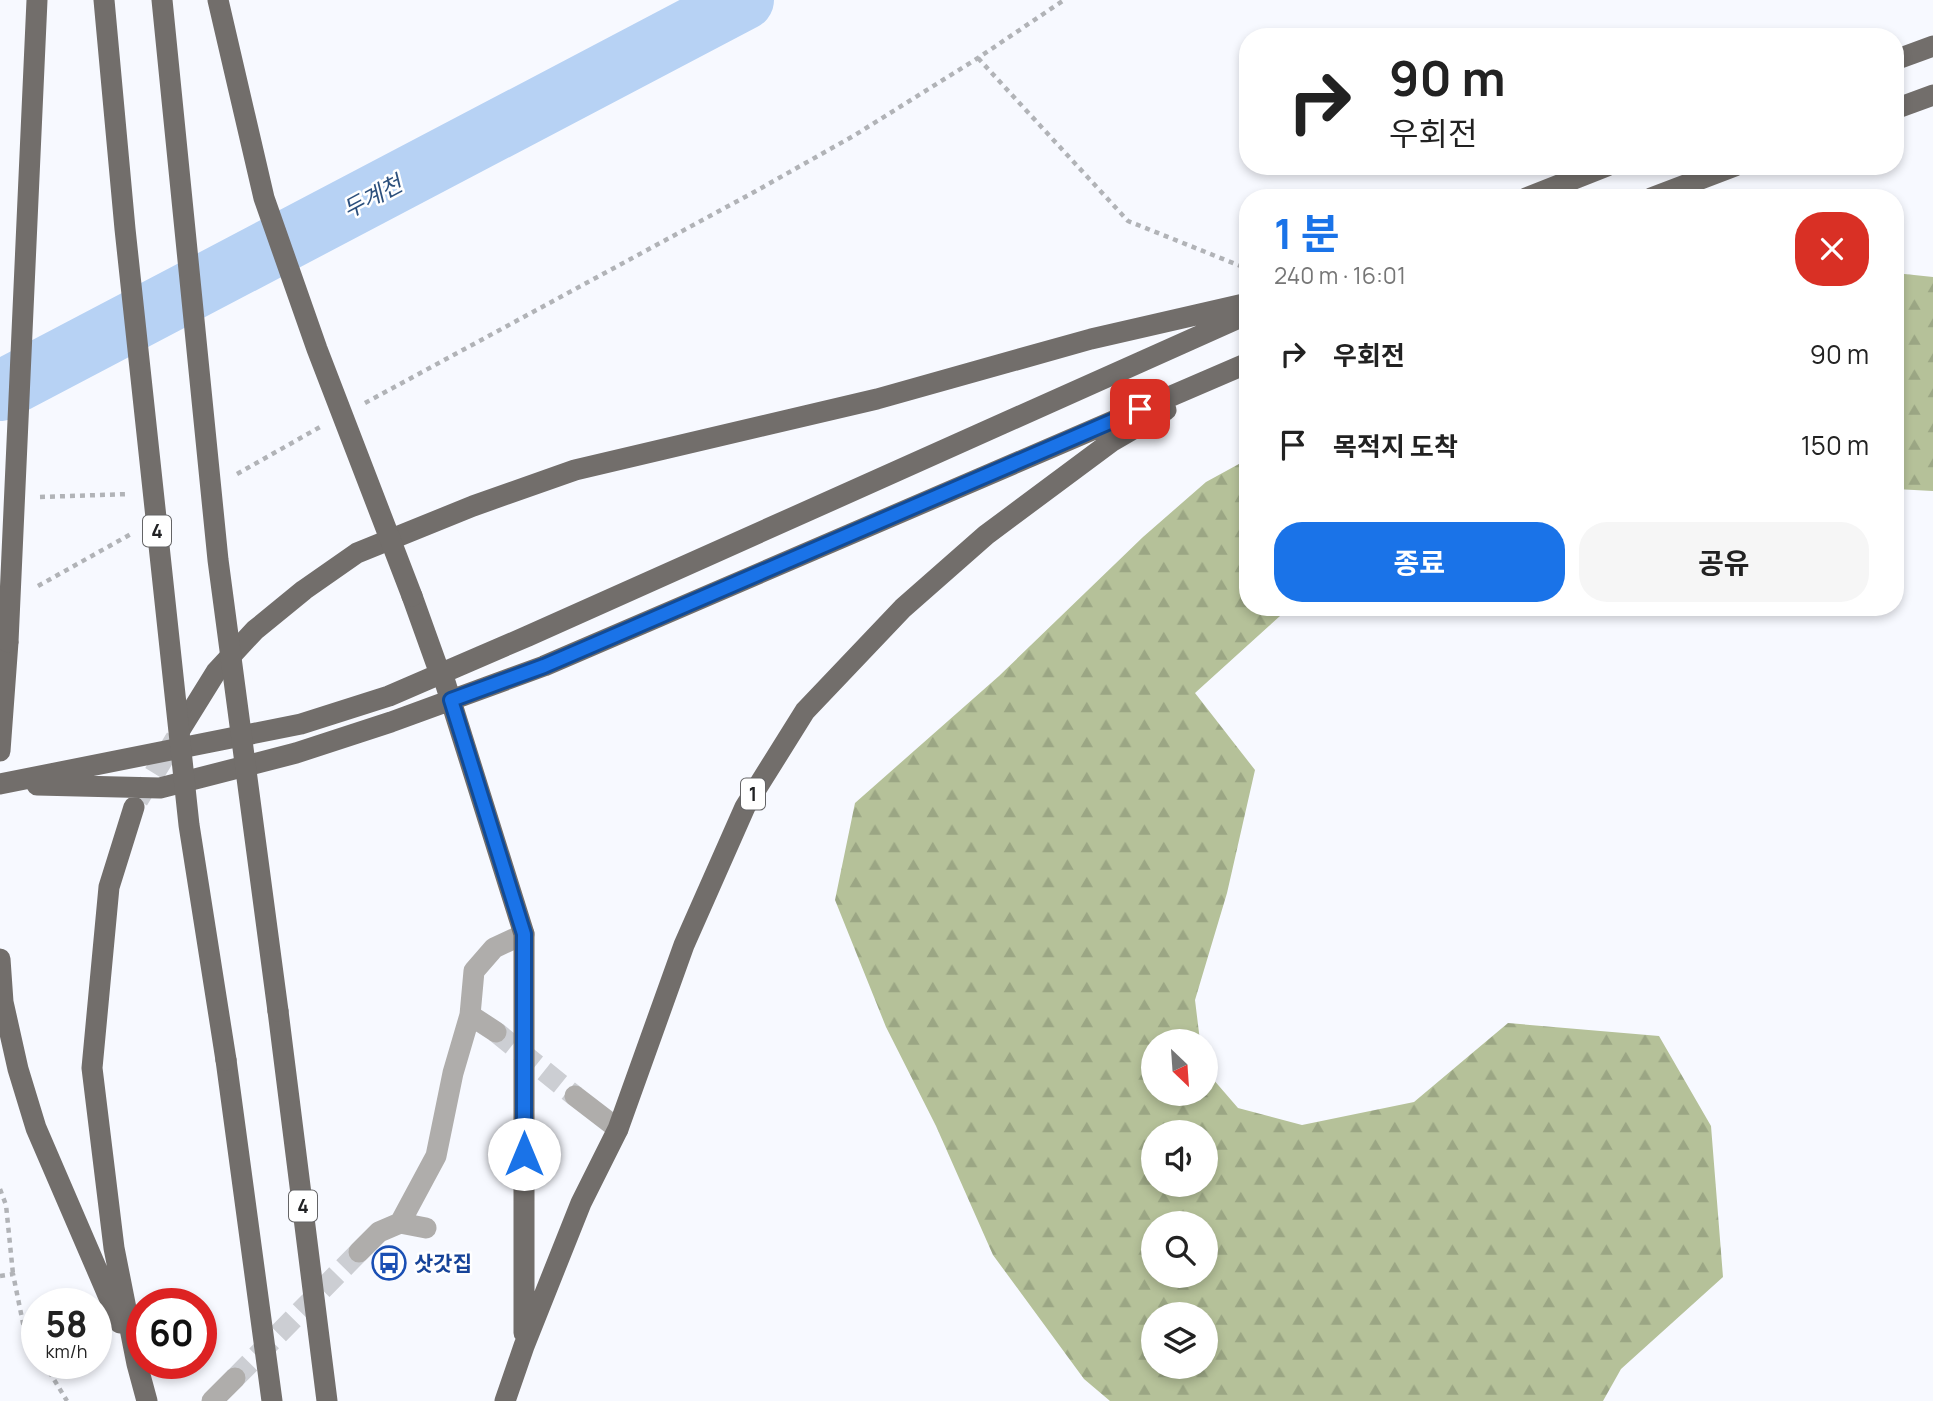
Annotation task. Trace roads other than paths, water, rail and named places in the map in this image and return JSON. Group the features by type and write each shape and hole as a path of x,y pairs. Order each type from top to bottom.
{"main road":[{"path":"0,751 9,642 37,0"},
{"name":"4","path":"104,0 126,243 189,825 226,1059 272,1401"},
{"name":"4","path":"162,0 218,559 327,1401"},
{"path":"218,0 264,198 317,349 445,682 524,934 524,1346"},
{"path":"1904,57 1933,46"},
{"path":"1904,106 1933,95"},
{"path":"1549,189 1584,175"},
{"path":"1675,189 1711,175"},
{"path":"180,730 216,672 255,630 304,590 357,553 473,506 575,470 877,399 1091,339 1239,305"},
{"path":"0,784 301,724 389,696 1239,318"},
{"path":"0,784 160,788 296,753 391,722 544,666 1239,366"},
{"name":"1","path":"505,1401 581,1203 618,1129 684,945 745,807 805,711 903,608 986,536 1111,442 1239,367"},
{"path":"126,1309 114,1248 92,1068 109,887 134,807"},
{"path":"0,959 3,1002 18,1069 36,1128 126,1338"},
{"path":"141,1379 147,1401"}],"street":[{"path":"400,1223 436,1156 453,1073 470,1015 474,971 494,948 524,934"},
{"path":"470,1015 496,1032"},
{"path":"575,1097 618,1129"},
{"path":"359,1252 379,1232 400,1223 426,1228"},
{"path":"212,1401 235,1378"}],"waterway":[{"name":"두계천","path":"0,391 744,0"}],"tunnel":[{"path":"138,800 176,738"},
{"path":"496,1032 575,1096"},
{"path":"235,1378 359,1252"}],"place":[{"name":"삿갓집","path":"389,1263"}]}
